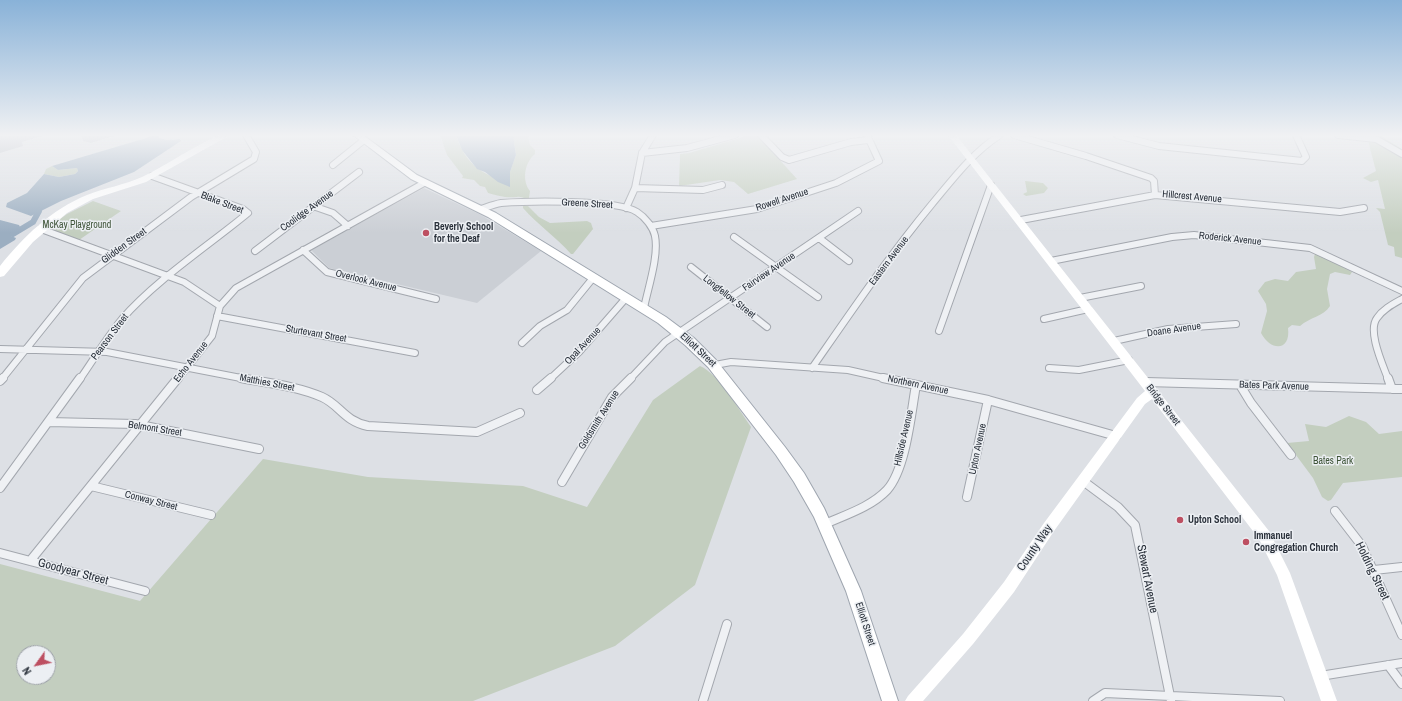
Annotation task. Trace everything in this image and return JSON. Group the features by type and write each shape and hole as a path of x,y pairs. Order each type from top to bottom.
{"main road":[{"path":"0,273 41,229 79,202 131,185 152,176 166,168"},
{"name":"Elliott Street","path":"400,168 424,183 481,209 644,308 679,332 716,365 796,472 825,524 856,596 890,701"},
{"name":"Bridge Street","path":"978,168 1021,220 1088,309 1264,535 1283,573 1329,701"},
{"name":"County Way","path":"913,701 963,644 1009,587 1083,480 1141,401 1149,387"}],"street":[{"name":"Glidden Street","path":"0,380 83,278 197,193 239,168"},
{"path":"626,208 635,188 639,168"},
{"name":"Rowell Avenue","path":"651,226 757,209 836,183 866,168"},
{"name":"Eastern Avenue","path":"812,368 864,294 928,209 964,168"},
{"path":"1121,168 1151,178 1154,181 1155,195"},
{"name":"Coolidge Avenue","path":"255,251 359,172"},
{"name":"Blake Street","path":"152,176 243,209 248,213"},
{"name":"Echo Avenue","path":"30,561 212,336 220,306 236,288 424,183"},
{"path":"635,188 703,190 722,185"},
{"path":"939,332 991,185"},
{"name":"Hillcrest Avenue","path":"1021,220 1155,195 1340,212 1364,208"},
{"name":"Greene Street","path":"481,209 500,203 551,202 615,204 643,216 651,226"},
{"path":"313,206 333,213 348,226"},
{"name":"Fairview Avenue","path":"679,332 858,211"},
{"name":"Pearson Street","path":"0,488 122,319 135,305 248,213"},
{"path":"644,308 656,251 655,236 651,226"},
{"path":"41,229 198,289 207,299 220,306"},
{"name":"Roderick Avenue","path":"1051,261 1172,237 1194,235 1310,248 1328,255 1402,291"},
{"path":"734,237 818,297"},
{"path":"818,238 849,261"},
{"name":"Overlook Avenue","path":"303,250 327,272 436,299"},
{"name":"Longfellow Street","path":"691,267 767,327"},
{"path":"522,343 540,326 574,303 593,278"},
{"path":"1080,298 1141,286"},
{"name":"Opal Avenue","path":"537,390 579,352 626,298"},
{"path":"1392,389 1377,346 1373,326 1375,319 1402,299"},
{"path":"1044,319 1088,309"},
{"name":"Sturtevant Street","path":"217,316 415,352"},
{"name":"Doane Avenue","path":"1114,341 1168,329 1236,324"},
{"name":"Goldsmith Avenue","path":"562,482 612,397 665,342 679,332"},
{"name":"Matthies Street","path":"0,349 98,352 131,356 290,387 315,393 323,397 349,419 358,424 368,426 477,432 491,427 507,416 520,412"},
{"path":"1048,368 1064,371 1089,370 1129,360"},
{"name":"Northern Avenue","path":"716,365 731,362 848,370 988,400 1116,436"},
{"name":"Hillside Avenue","path":"825,524 872,500 886,491 891,485 904,448 916,385"},
{"path":"1240,385 1250,403 1291,455"},
{"name":"Bates Park Avenue","path":"1149,387 1240,385 1402,389"},
{"name":"Upton Avenue","path":"968,497 988,400"},
{"name":"Belmont Street","path":"49,422 141,425 259,450"},
{"name":"Stewart Avenue","path":"1083,480 1118,507 1135,525 1170,698"},
{"name":"Conway Street","path":"91,486 211,515"},
{"name":"Holding Street","path":"1335,512 1362,546 1402,635"},
{"name":"Goodyear Street","path":"0,553 146,591"},
{"path":"1374,570 1402,567"},
{"path":"703,701 727,624"},
{"path":"1320,676 1402,663"},
{"path":"1388,665 1402,684"},
{"path":"1093,701 1105,694 1170,698 1280,701"}],"shaded area":[{"name":"Beverly School for the Deaf","path":"424,188 481,215 541,251 477,303 329,268 311,250"}],"green space":[{"path":"55,168 58,170 77,168 78,171 75,174 59,177 44,174 46,169"},
{"path":"457,168 477,168 491,176 510,183 512,168 526,168 525,177 527,187 530,191 529,198 505,197 488,193 485,187 480,186 474,180 462,178 463,176"},
{"path":"680,168 787,168 797,179 748,194 734,182 720,180 679,186"},
{"path":"1375,168 1402,168 1402,258 1395,256 1394,247 1388,245 1380,212 1376,208 1385,209 1378,180 1371,182 1363,178 1376,171"},
{"path":"1025,181 1043,183 1048,188 1044,193 1026,196 1023,194 1027,192"},
{"name":"McKay Playground","path":"93,201 121,211 79,240 48,228 67,214"},
{"path":"523,205 528,206 539,217 550,223 587,221 591,223 593,229 573,254 571,254 523,208"},
{"path":"1315,254 1321,255 1352,272 1350,275 1335,272 1330,274 1327,289 1330,306 1327,310 1300,326 1292,325 1288,328 1288,336 1283,345 1275,346 1265,339 1261,333 1267,311 1266,304 1258,291 1265,282 1275,279 1288,281 1296,272 1316,269"},
{"path":"700,366 707,370 721,384 751,427 695,585 615,646 473,701 0,701 0,564 140,601 263,459 368,477 523,486 587,507 653,400"},
{"name":"Bates Park","path":"1349,416 1366,422 1379,434 1402,431 1402,477 1343,483 1331,500 1328,501 1322,497 1313,478 1287,443 1309,441 1305,424 1326,427"}],"water":[{"path":"55,168 140,168 134,172 61,201 31,216 6,207 7,203 27,193 44,174 59,177 75,174 78,171 77,168 58,170"},
{"path":"476,168 512,168 510,187 498,182 485,172"},
{"path":"0,220 19,225 21,229 16,230 11,236 16,238 15,240 0,249"}],"waterway":[{"path":"13,234 33,222 39,211"}],"place":[{"name":"Beverly School for the Deaf","path":"426,233"},
{"name":"Upton School","path":"1180,520"},
{"name":"Immanuel Congregation Church","path":"1246,542"}]}
